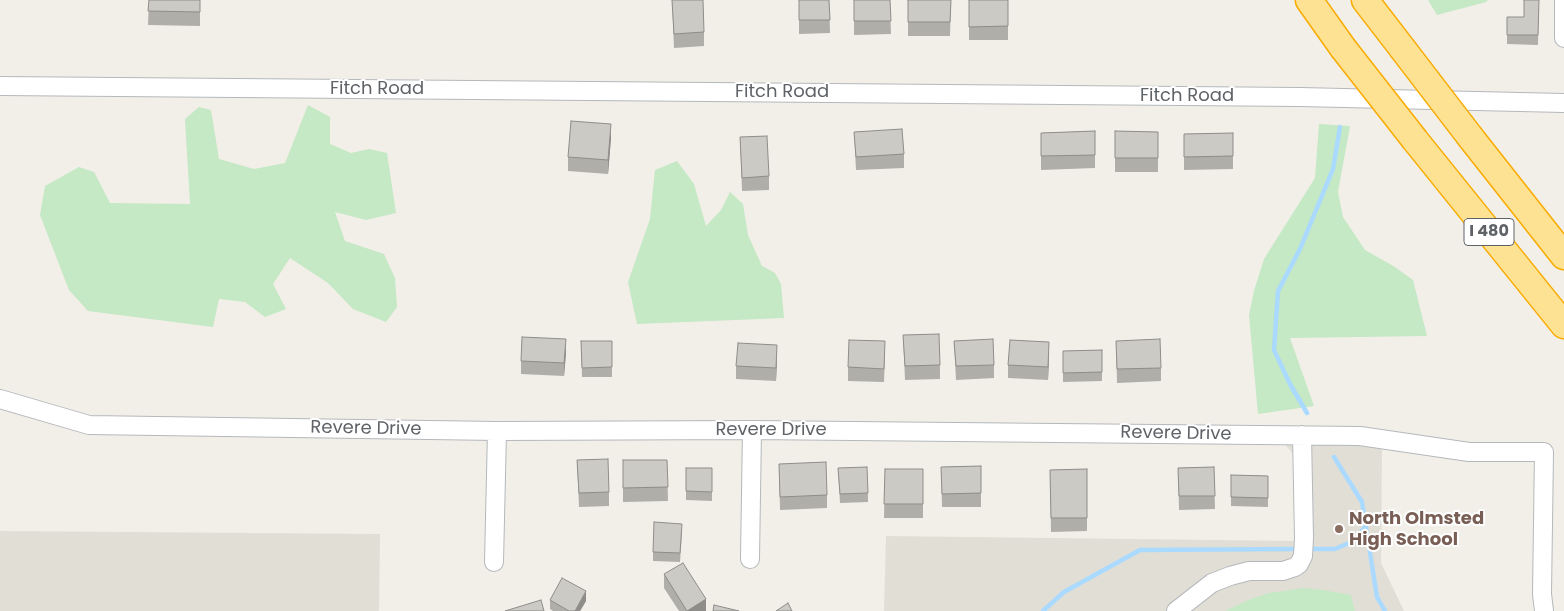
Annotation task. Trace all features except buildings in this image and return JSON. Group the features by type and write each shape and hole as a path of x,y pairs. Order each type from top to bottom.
{"highway":[{"name":"I 480","path":"1309,0 1343,48 1415,140 1564,325"},
{"name":"I 480","path":"1365,0 1564,256"}],"street":[{"path":"1564,0 1564,38"},
{"name":"Fitch Road","path":"0,86 1290,97 1564,103"},
{"name":"Revere Drive","path":"0,399 89,425 496,431 752,430 1360,436 1469,452 1544,452 1542,594 1544,611"},
{"path":"750,559 752,430"},
{"path":"494,562 496,431"},
{"path":"1176,611 1212,583 1230,576 1249,571 1290,569 1299,564 1303,550 1302,435"}],"shaded area":[{"name":"North Olmsted High School","path":"1283,442 1382,446 1381,563 1404,611 884,611 886,536 1296,541 1295,461 1294,455"},
{"path":"0,531 380,534 379,611 0,611"}],"green space":[{"path":"1428,0 1488,0 1437,15"},
{"path":"308,105 330,117 330,144 351,153 369,149 387,153 396,213 366,220 335,212 345,241 384,254 395,278 397,307 386,322 353,309 328,283 290,258 273,284 286,309 265,317 245,302 219,299 213,327 88,311 69,290 40,215 45,186 79,167 94,172 110,203 190,204 185,119 199,107 211,110 219,159 254,169 285,163"},
{"path":"1319,124 1350,126 1338,192 1343,217 1365,250 1413,280 1427,336 1290,338 1314,406 1258,414 1249,315 1254,291 1264,259 1315,178"},
{"path":"677,161 694,184 706,226 721,210 730,192 743,204 748,235 762,266 775,273 781,284 784,318 637,324 628,282 650,219 655,170"},
{"path":"1304,588 1351,595 1355,611 1225,611 1269,593"}],"waterway":[{"path":"1307,413 1290,384 1274,350 1278,291 1300,249 1333,169 1340,127"},
{"path":"1334,457 1362,502 1377,597 1385,611"},
{"path":"1306,549 1335,549 1354,541 1366,526"},
{"path":"1043,611 1064,592 1140,550 1298,549"}],"place":[{"name":"North Olmsted High School","path":"1339,529"}]}
